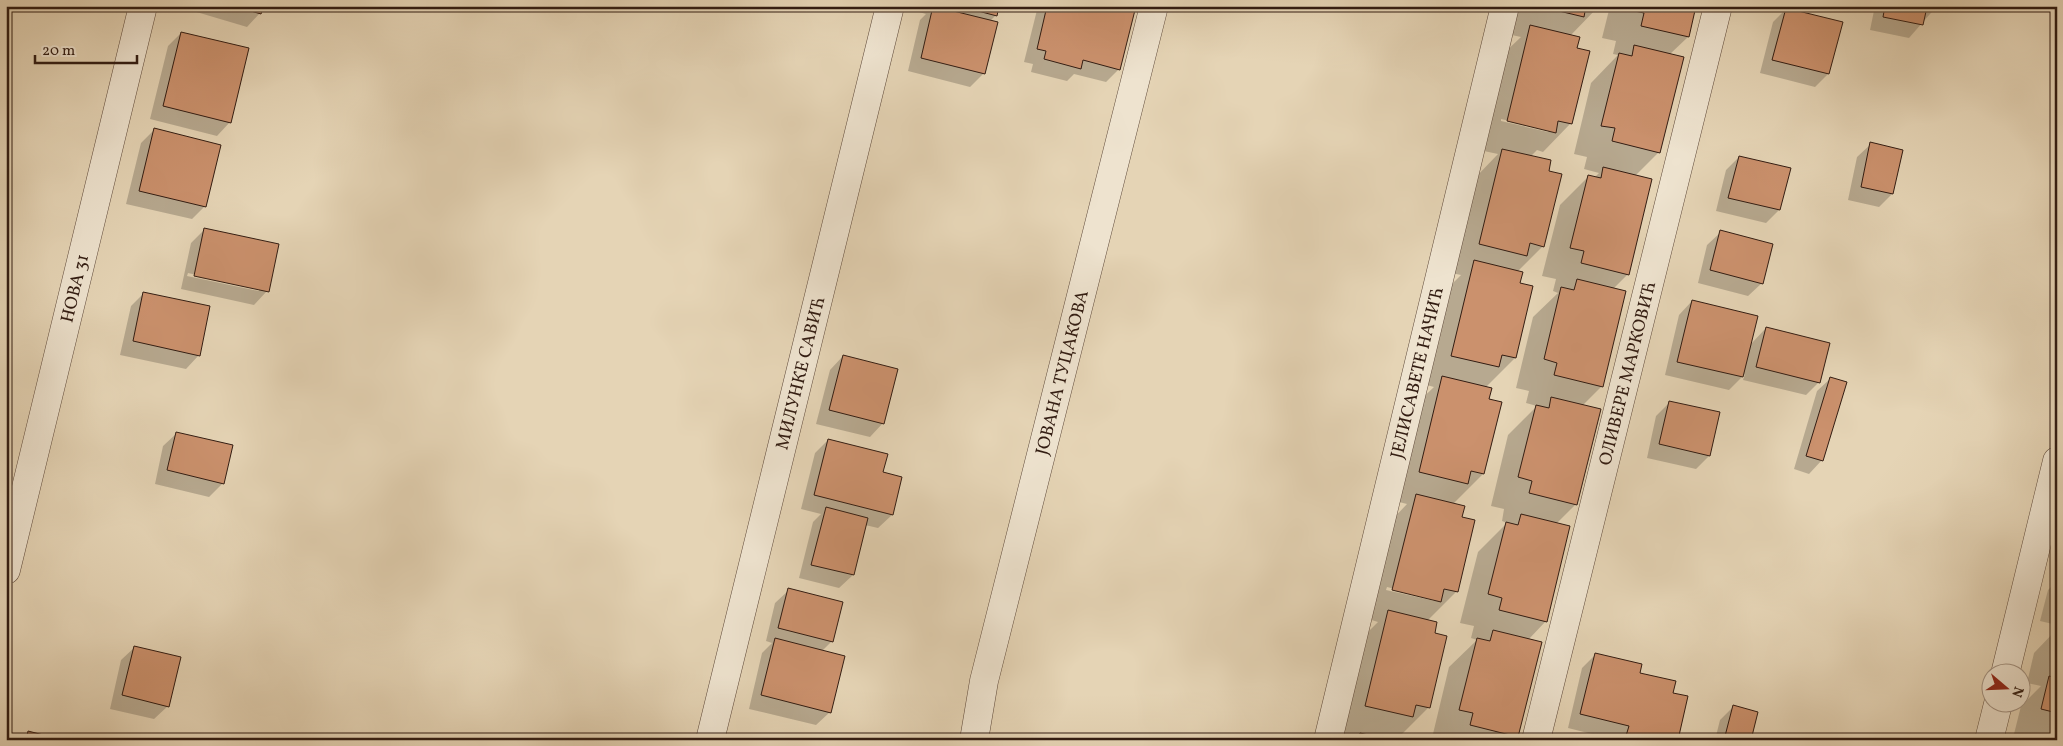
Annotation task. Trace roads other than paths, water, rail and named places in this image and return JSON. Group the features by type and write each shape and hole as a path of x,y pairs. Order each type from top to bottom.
{"street":[{"name":"НОВА 31","path":"6,570 143,6"},
{"name":"МИЛУНКЕ САВИЋ","path":"710,740 890,6"},
{"name":"ЈОВАНА ТУЦАКОВА","path":"974,740 984,682 1154,6"},
{"name":"ЈЕЛИСАВЕТЕ НАЧИЋ","path":"1328,740 1505,6"},
{"name":"ОЛИВЕРЕ МАРКОВИЋ","path":"1536,740 1718,6"},
{"path":"2007,664 2057,461"},
{"path":"1989,740 1996,714"}]}
